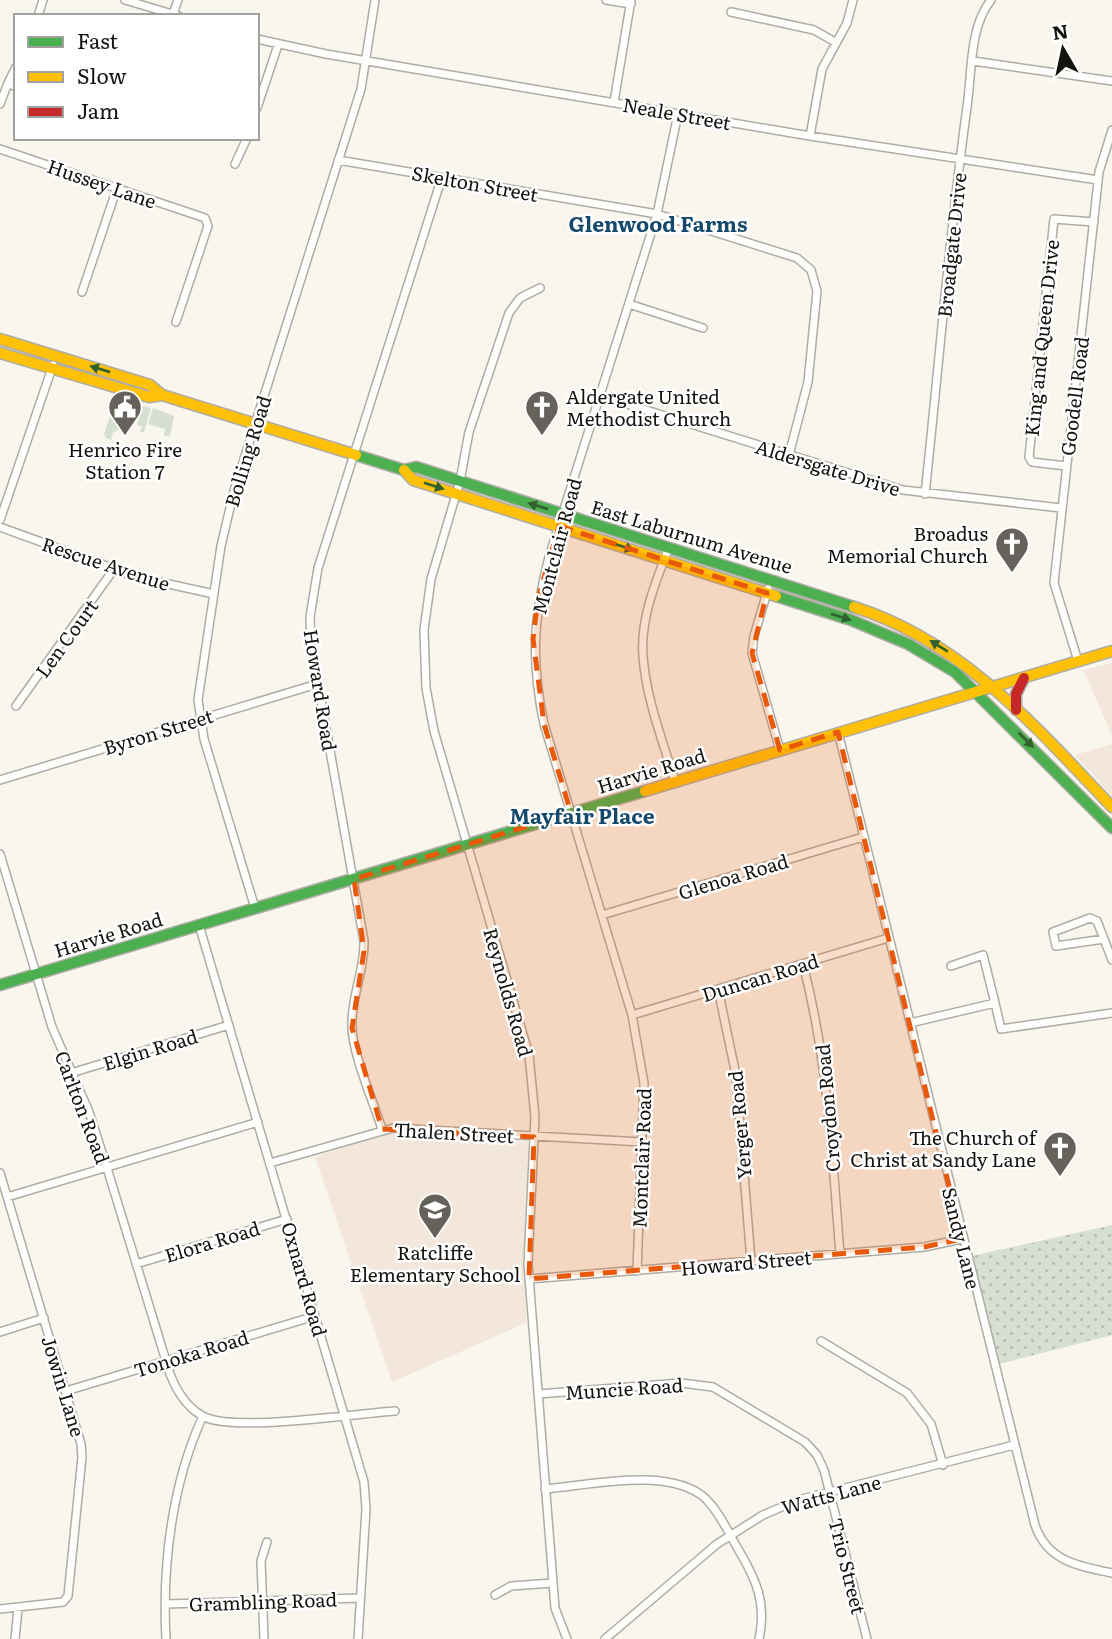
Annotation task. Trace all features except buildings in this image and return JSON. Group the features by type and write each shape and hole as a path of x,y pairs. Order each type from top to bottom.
{"main road":[{"name":"East Laburnum Avenue","path":"0,339 150,384 162,395 354,455 404,470 416,467 847,603 907,627 956,656 993,687 1112,807"},
{"name":"East Laburnum Avenue","path":"0,353 149,397 162,395"},
{"name":"East Laburnum Avenue","path":"404,470 413,480 851,620 908,644 955,672 1112,828"},
{"name":"Harvie Road","path":"0,985 1112,651"},
{"path":"1016,710 1017,690 1024,678"}],"street":[{"path":"125,0 173,14"},
{"name":"Bolling Road","path":"255,908 199,719 198,696 226,522 361,89 375,0"},
{"path":"606,0 631,2 614,102"},
{"path":"810,136 822,69 846,23 853,0"},
{"name":"Broadgate Drive","path":"925,494 960,159 973,61 980,20 991,0"},
{"path":"731,12 814,30 835,42"},
{"name":"Neale Street","path":"259,40 364,61 678,114 1098,180"},
{"path":"259,102 278,45"},
{"path":"973,61 1112,81"},
{"path":"0,104 12,85"},
{"name":"Montclair Road","path":"637,1270 644,1083 632,1015 544,724 536,681 533,639 538,598 559,526 657,214 678,114"},
{"name":"Goodell Road","path":"1078,662 1054,583 1098,180 1103,150 1112,130"},
{"path":"235,164 246,140"},
{"name":"Hussey Lane","path":"0,149 205,218 208,226 176,322"},
{"name":"Skelton Street","path":"338,160 657,214 797,258 811,270 817,291 805,399 789,455"},
{"name":"Howard Road","path":"382,1129 352,1028 353,999 364,951 354,879 317,684 311,644 312,605 318,568 442,177"},
{"path":"82,292 117,188"},
{"name":"King and Queen Drive","path":"1066,466 1032,462 1029,457 1054,219 1094,222"},
{"name":"Reynolds Road","path":"540,288 520,298 509,313 469,432 460,481 431,579 424,630 426,688 434,731 529,1055 534,1137 529,1279 555,1608 567,1639"},
{"path":"629,304 703,328"},
{"path":"0,520 57,356"},
{"name":"Aldersgate Drive","path":"601,396 890,487 925,494 1061,508"},
{"name":"Rescue Avenue","path":"0,527 114,569 214,594"},
{"path":"669,547 645,620 642,655 648,690 676,782"},
{"name":"Len Court","path":"16,706 114,569"},
{"path":"771,579 754,636 752,653 780,750"},
{"name":"Byron Street","path":"0,780 317,684"},
{"name":"Sandy Lane","path":"838,732 1035,1525 1045,1546 1071,1564 1112,1573"},
{"name":"Glenoa Road","path":"602,915 863,837"},
{"name":"Carlton Road","path":"0,853 36,974 107,1168 166,1361"},
{"path":"1104,939 1058,947 1052,933 1094,918 1104,939 1112,960"},
{"name":"Oxnard Road","path":"199,925 365,1489 358,1639"},
{"name":"Duncan Road","path":"632,1015 888,939"},
{"path":"951,967 984,956 1001,1029 1112,1013"},
{"name":"Croydon Road","path":"803,964 819,1026 840,1254"},
{"name":"Yerger Road","path":"718,989 736,1075 751,1261"},
{"path":"910,1023 995,1003"},
{"name":"Elgin Road","path":"71,1073 229,1025"},
{"path":"7,1198 258,1122"},
{"name":"Thalen Street","path":"270,1163 382,1129 642,1142"},
{"name":"Jowin Lane","path":"0,1174 66,1391 82,1457 70,1591 63,1602 18,1608"},
{"name":"Elora Road","path":"136,1264 287,1219"},
{"name":"Howard Street","path":"529,1279 924,1247 962,1239"},
{"name":"Tonoka Road","path":"66,1391 315,1316"},
{"path":"0,1332 44,1318"},
{"path":"821,1341 907,1393 931,1424 943,1465"},
{"path":"166,1361 180,1395 203,1416 239,1423 395,1411"},
{"name":"Muncie Road","path":"538,1394 681,1382 713,1387 805,1442 821,1462 830,1492"},
{"path":"166,1639 166,1604 177,1500 190,1446 203,1416"},
{"name":"Watts Lane","path":"605,1639 730,1534 775,1510 830,1492 1014,1446"},
{"path":"545,1489 670,1481 704,1498 730,1534 760,1592 762,1613 759,1639"},
{"name":"Trio Street","path":"830,1492 867,1639"},
{"path":"264,1639 261,1561 267,1542"},
{"path":"495,1595 511,1587 553,1583"},
{"name":"Grambling Road","path":"166,1604 360,1598"},
{"path":"0,1609 18,1608 15,1639"}],"highlighted area":[{"path":"559,526 767,593 752,653 780,750 838,732 962,1239 924,1247 529,1279 534,1137 382,1129 352,1028 364,951 354,879 571,813 544,724 533,639 538,598"}],"shaded area":[{"path":"1112,663 1112,735 1083,670"},
{"path":"1112,744 1112,796 1075,755"},
{"name":"Ratcliffe Elementary School","path":"386,1133 528,1142 526,1323 392,1382 315,1157"}],"green space":[{"path":"116,399 151,408 144,432 140,432 142,426 137,425 139,416 123,411 118,430 113,432 111,440 106,438 104,434"},
{"path":"153,408 174,416 170,436 164,436 165,429 148,424"},
{"path":"1112,1225 1112,1335 999,1364 972,1256"}],"traffic: fast":[{"path":"356,455 404,470 416,467 854,607"},
{"path":"776,596 851,620 908,644 955,672 1112,828"},
{"path":"0,985 645,791"}],"traffic: slow":[{"path":"0,339 150,385 162,395 356,455"},
{"path":"0,353 149,397 162,395"},
{"path":"404,470 413,480 776,596"},
{"path":"854,607 893,622 929,641 963,664 1026,718 1112,807"},
{"path":"645,791 1112,651"}],"traffic: jam":[{"path":"1016,710 1016,694 1024,678"}],"place":[{"name":"Henrico Fire Station 7","path":"125,437"},
{"name":"Aldergate United Methodist Church","path":"542,437"},
{"name":"Broadus Memorial Church","path":"1012,574"},
{"name":"The Church of Christ at Sandy Lane","path":"1060,1178"},
{"name":"Ratcliffe Elementary School","path":"435,1240"}],"district":[{"name":"Glenwood Farms","path":"658,222"},
{"name":"Mayfair Place","path":"582,814"}]}
